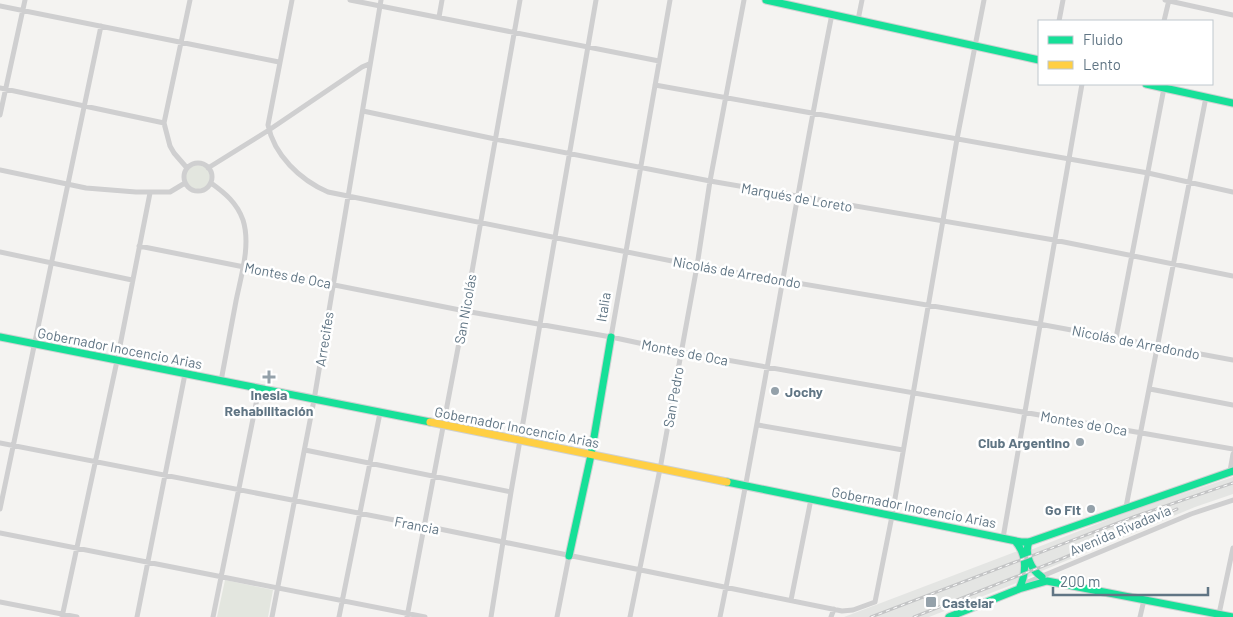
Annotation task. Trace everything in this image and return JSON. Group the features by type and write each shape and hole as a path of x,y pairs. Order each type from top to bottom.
{"street":[{"path":"0,115 3,88 25,0"},
{"path":"187,168 170,146 164,123 190,0"},
{"path":"269,130 268,120 292,0"},
{"path":"350,0 380,3 439,17 659,61"},
{"path":"439,17 442,0"},
{"name":"San Nicolás","path":"407,615 435,476 520,0"},
{"path":"490,617 596,0"},
{"name":"Italia","path":"557,617 590,455 670,0"},
{"name":"San Pedro","path":"630,617 660,469 710,181 744,0"},
{"path":"766,0 1038,60"},
{"path":"858,20 862,0"},
{"path":"892,516 957,139 984,0"},
{"path":"1059,20 1063,0"},
{"path":"1164,20 1168,0 1233,15"},
{"name":"Arrecifes","path":"272,617 314,400 380,3"},
{"path":"0,6 279,62"},
{"path":"720,617 758,425 797,197 832,14"},
{"path":"0,509 101,26"},
{"path":"208,168 369,64"},
{"path":"654,85 1068,158 1233,192"},
{"path":"1003,538 1082,85"},
{"path":"1153,85 1233,103"},
{"path":"3,88 164,123"},
{"path":"1116,338 1164,88"},
{"path":"1126,507 1206,97"},
{"name":"Marqués de Loreto","path":"363,111 710,181 1054,240 1233,276"},
{"name":"Nicolás de Arredondo","path":"269,130 280,153 300,175 318,188 348,197 696,266 1039,324 1233,360"},
{"path":"200,163 208,168 212,175 211,183 204,189 196,191 186,183 184,175 187,168 191,165 200,163"},
{"path":"0,170 69,185 106,190 150,193 170,192 186,183"},
{"path":"211,183 230,198 241,216 245,233 243,265 221,381"},
{"path":"62,616 117,361 150,193"},
{"name":"Montes de Oca","path":"139,246 681,352 1233,449"},
{"path":"0,252 132,280"},
{"name":"Gobernador Inocencio Arias","path":"0,337 1029,542"},
{"path":"137,617 185,374"},
{"path":"213,617 259,389"},
{"path":"1150,389 1233,405"},
{"path":"339,617 380,412"},
{"path":"758,425 903,450"},
{"name":"Francia","path":"0,443 425,526 842,611 852,610 875,602 892,516"},
{"path":"305,450 511,492"},
{"path":"1232,471 1233,454"},
{"name":"Avenida Rivadavia","path":"1029,542 1232,471"},
{"path":"791,600 811,499"},
{"name":"Avenida Rivadavia","path":"948,617 1044,579 1191,514 1233,500"},
{"path":"0,533 407,615 425,617"},
{"path":"1015,540 1021,549 1025,568 1024,582 1019,589"},
{"path":"1029,542 1026,548 1031,565 1037,575 1044,579 1233,617"},
{"path":"1219,614 1233,548"},
{"path":"1140,617 1144,600"},
{"path":"0,602 62,616 77,617"},
{"path":"832,617 834,609"}],"shaded area":[{"path":"198,165 207,168 210,177 207,186 198,189 189,186 186,177 189,168"},
{"path":"1233,477 1233,494 1195,507 1014,584 929,617 844,617 1015,552 1033,549 1133,510"},
{"path":"225,580 273,590 268,617 217,617"}],"railway":[{"path":"871,617 1136,516 1233,483"},
{"path":"914,617 1061,559 1177,509"}],"traffic: fast":[{"path":"766,0 1038,60"},
{"path":"1151,85 1233,103"},
{"path":"0,337 430,422"},
{"path":"569,556 591,455 611,337"},
{"path":"727,482 1021,542 1029,542 1233,471"},
{"path":"1015,541 1024,558 1023,577 1019,589"},
{"path":"1029,542 1028,557 1032,566 1042,577"},
{"path":"949,617 1019,589 1047,581 1233,617"}],"traffic: slow":[{"path":"430,422 727,482"}],"place":[{"name":"Inesia Rehabilitación","path":"269,377"},
{"name":"Jochy","path":"775,391"},
{"name":"Club Argentino","path":"1080,442"},
{"name":"Go Fit","path":"1091,509"},
{"name":"Castelar","path":"931,602"}]}
